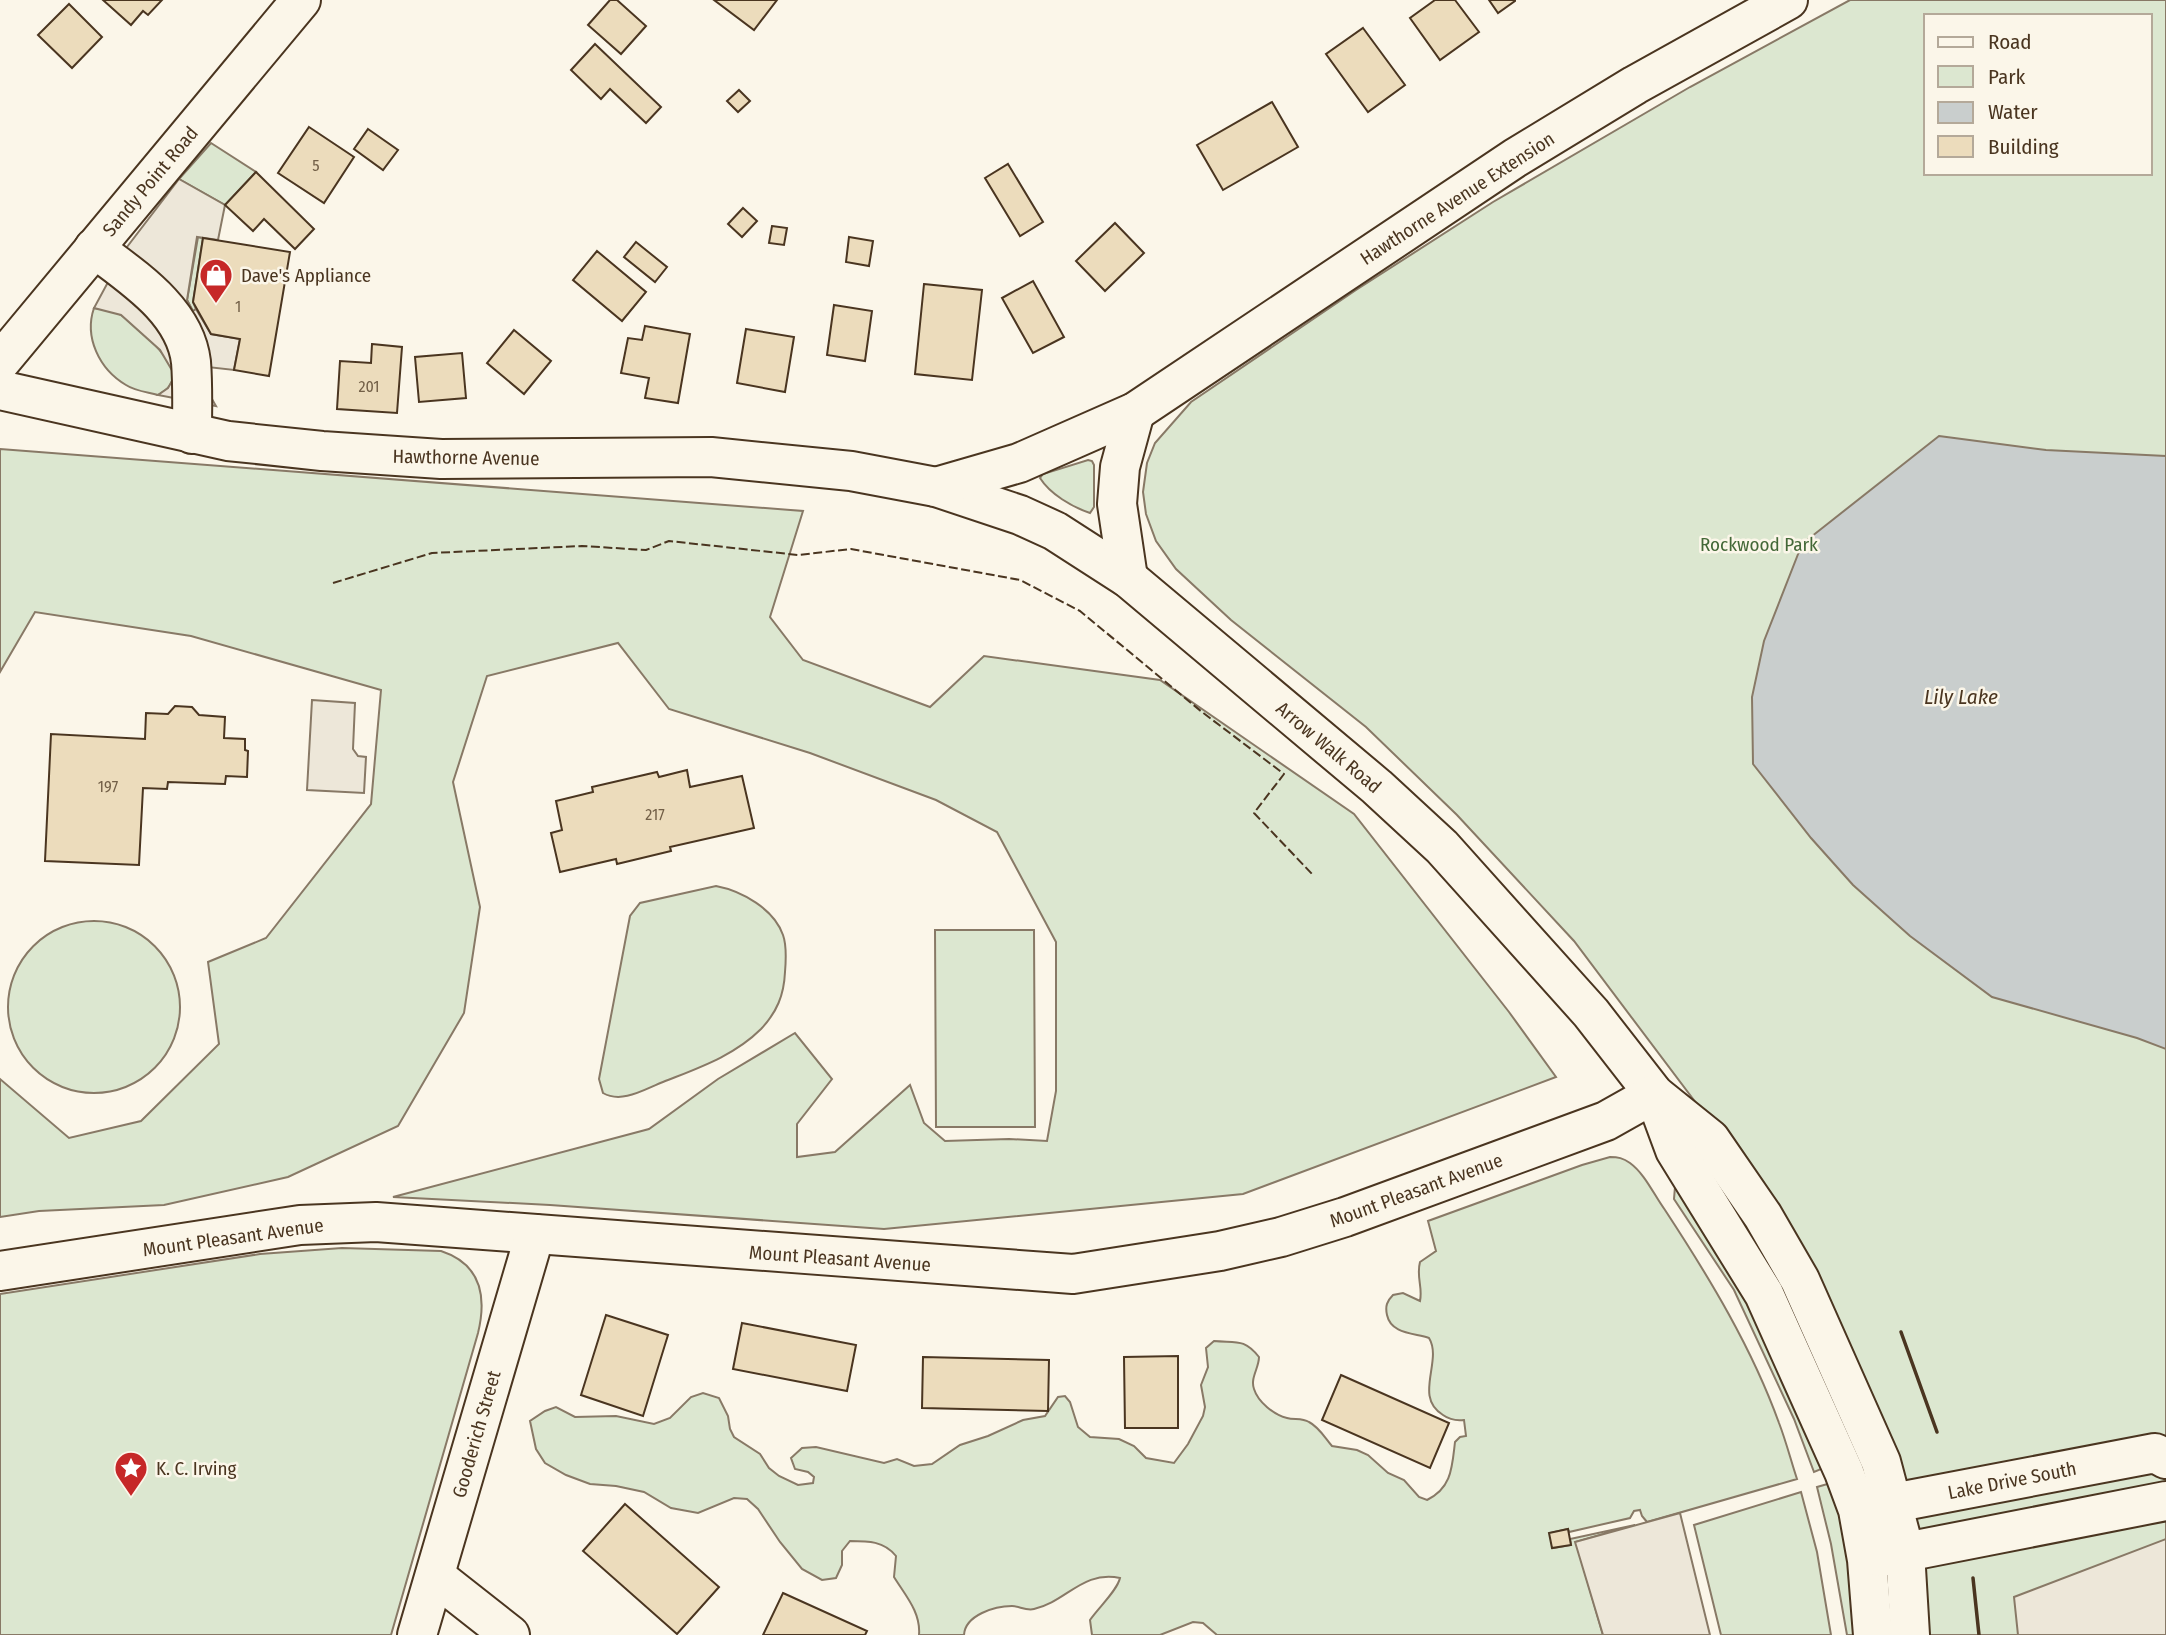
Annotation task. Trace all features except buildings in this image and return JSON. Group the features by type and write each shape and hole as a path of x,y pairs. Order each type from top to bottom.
{"street":[{"name":"Hawthorne Avenue Extension","path":"936,487 1019,463 1135,412 1515,158 1635,85 1788,0"},
{"name":"Sandy Point Road","path":"0,362 94,248 280,7"},
{"path":"94,248 146,288 166,310 184,337 191,359 192,433"},
{"name":"Hawthorne Avenue","path":"0,390 228,441 441,459 711,457 852,471 936,487"},
{"path":"1128,578 1117,504 1120,467 1135,412"},
{"name":"Arrow Walk Road","path":"936,487 1020,515 1055,531 1128,578 1377,787 1442,847 1582,1003 1654,1094"},
{"path":"1654,1094 1710,1139 1769,1227 1800,1280 1881,1462 1867,1560 1873,1635"},
{"name":"Mount Pleasant Avenue","path":"0,1271 300,1225 376,1222 1073,1274 1220,1251 1281,1237 1333,1221 1606,1121 1654,1094"},
{"name":"Gooderich Street","path":"417,1635 535,1234"},
{"name":"Lake Drive South","path":"1875,1506 2155,1453 2166,1459"},
{"path":"1867,1560 2166,1502"},
{"path":"1875,1506 1905,1552 1910,1635"},
{"path":"435,1576 510,1635"}],"green space":[{"name":"Rockwood Park","path":"1850,0 2166,0 2166,1635 1922,1635 1745,1168 1574,941 1457,815 1366,727 1231,620 1176,569 1156,541 1146,514 1143,492 1147,463 1155,443 1191,402 1356,290 1493,202 1690,87"},
{"path":"211,143 256,172 225,205 179,179"},
{"path":"198,237 203,238 193,302 196,309 193,312 187,300"},
{"path":"94,308 121,315 152,341 171,366 172,380 167,389 158,395 137,390 126,385 108,370 93,341 91,319"},
{"path":"0,449 803,511 770,617 803,660 930,707 984,656 1160,680 1354,814 1509,1012 1556,1077 1243,1194 884,1229 550,1205 393,1197 649,1129 718,1079 795,1033 832,1079 797,1124 797,1157 835,1152 910,1085 924,1123 945,1141 1047,1141 1056,1091 1056,942 997,832 936,800 810,753 669,709 618,643 487,676 453,782 480,907 464,1013 398,1126 288,1177 164,1205 39,1211 0,1217 0,1079 69,1138 141,1121 219,1044 208,962 266,938 371,804 381,690 191,636 35,612 0,672"},
{"path":"1088,460 1094,465 1094,507 1090,513 1062,499 1040,478 1043,474"},
{"path":"716,886 736,892 756,903 765,909 779,926 786,948 786,958 779,1003 761,1029 739,1047 715,1060 633,1094 618,1097 603,1093 599,1079 630,916 640,903"},
{"path":"94,921 127,927 155,946 174,974 180,1007 174,1040 155,1068 127,1087 94,1093 61,1087 33,1068 14,1040 8,1007 14,974 33,946 61,927"},
{"path":"935,930 1034,930 1035,1127 936,1127"},
{"path":"1610,1157 1625,1160 1640,1173 1713,1287 1756,1367 1782,1430 1797,1479 1647,1522 1640,1510 1634,1511 1630,1518 1569,1532 1568,1529 1550,1533 1553,1548 1571,1545 1570,1539 1635,1525 1576,1542 1603,1635 1217,1635 1203,1623 1193,1622 1160,1635 1092,1635 1090,1620 1120,1578 1107,1577 1085,1582 1056,1600 1034,1609 1005,1606 982,1613 970,1622 964,1635 919,1635 915,1611 894,1577 896,1556 886,1547 869,1542 850,1541 842,1551 842,1565 836,1578 822,1580 802,1569 758,1509 747,1499 734,1498 698,1513 671,1508 644,1492 590,1484 566,1475 545,1463 536,1449 530,1421 556,1407 575,1417 616,1416 654,1424 670,1418 691,1397 703,1393 719,1398 734,1437 760,1454 769,1468 779,1476 798,1485 813,1483 814,1477 808,1472 795,1469 791,1458 802,1448 816,1447 884,1463 897,1459 914,1466 932,1464 960,1445 1023,1420 1045,1416 1058,1397 1065,1396 1070,1402 1078,1427 1090,1437 1119,1439 1134,1446 1146,1458 1174,1463 1203,1416 1205,1407 1201,1385 1208,1367 1206,1348 1214,1341 1234,1342 1249,1347 1259,1357 1253,1385 1259,1399 1267,1407 1290,1419 1309,1422 1332,1446 1357,1450 1368,1455 1388,1473 1404,1480 1419,1497 1427,1500 1446,1483 1455,1442 1466,1436 1464,1420 1446,1417 1434,1407 1430,1399 1433,1357 1429,1338 1410,1334 1393,1326 1386,1309 1393,1295 1403,1293 1420,1301 1420,1262 1436,1251 1428,1221"},
{"path":"1679,1182 1704,1214 1826,1467 1814,1472 1794,1419 1734,1290 1674,1199 1675,1187"},
{"path":"342,1248 441,1251 465,1264 473,1273 481,1294 478,1333 391,1635 0,1635 0,1294 260,1254"},
{"path":"1831,1483 1846,1539 1862,1635 1847,1635 1831,1544 1817,1487"},
{"path":"1801,1492 1817,1552 1831,1635 1721,1635 1694,1525"}],"shaded area":[{"path":"179,179 225,205 218,240 197,237 187,300 193,311 196,309 211,334 240,339 234,370 208,367 204,385 216,406 158,395 168,388 173,372 160,350 121,315 94,308 127,247"},
{"path":"312,700 355,703 353,749 358,756 366,757 364,793 307,790"},
{"path":"1680,1513 1710,1635 1603,1635 1575,1542"},
{"path":"2166,1539 2166,1635 2018,1635 2014,1597"}],"water":[{"name":"Lily Lake","path":"1939,436 2046,450 2166,456 2166,1049 2137,1038 1992,997 1910,936 1853,885 1811,838 1753,764 1752,697 1764,641 1802,544"}],"fence":[{"path":"333,583 432,553 582,546 646,550 669,541 798,555 851,549 1020,580 1080,611 1202,712 1284,774 1254,813 1312,874"}],"wall":[{"path":"1901,1332 1937,1432"},
{"path":"1973,1578 1979,1635"}],"place":[{"name":"Dave's Appliance","path":"216,305"},
{"name":"K. C. Irving","path":"131,1498"}]}
